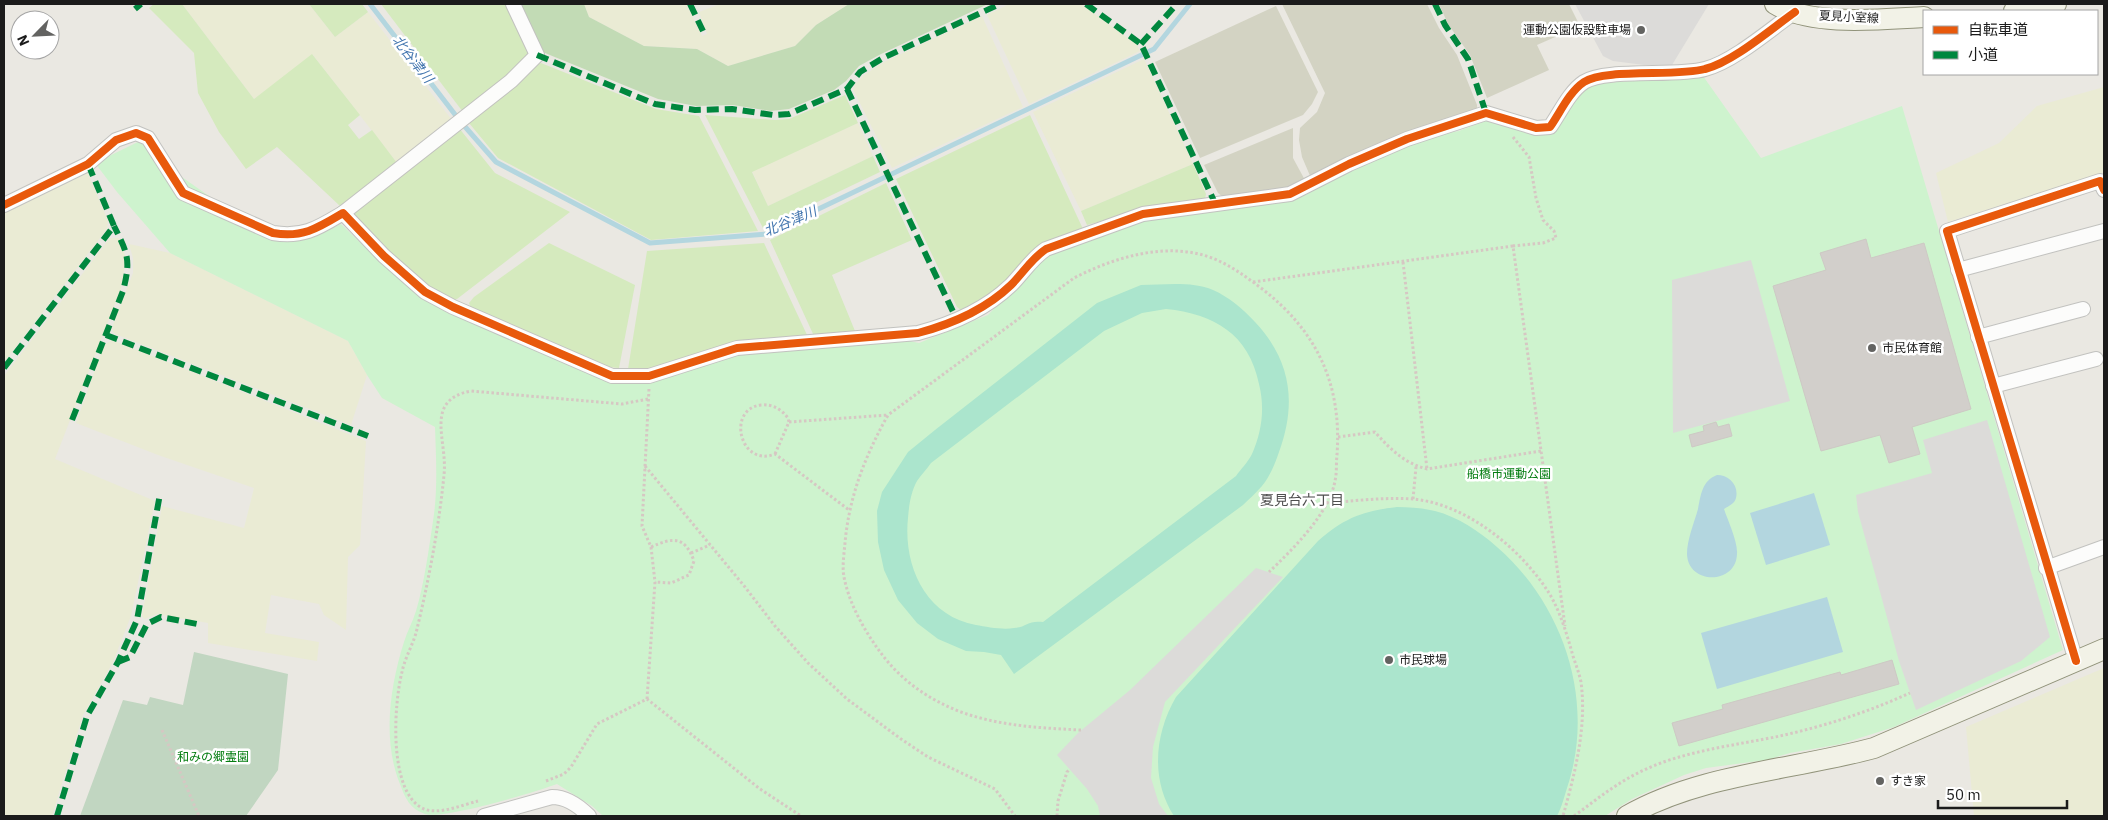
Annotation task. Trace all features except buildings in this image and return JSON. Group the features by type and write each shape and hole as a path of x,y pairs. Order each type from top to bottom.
{"street":[{"path":"4,205 88,164 116,140 136,133 148,138 183,193 273,233 286,236 304,234 343,213 511,81 537,55 513,4"},
{"name":"夏見小室線","path":"1775,4 1795,12 1838,20 1923,17"},
{"path":"2020,10 2056,4"},
{"path":"343,213 407,277 425,292 452,307 612,376 649,376 737,348 918,333 940,327 989,305 1012,284 1036,256 1046,249 1143,214 1290,194 1349,164 1406,139 1486,113 1536,128 1550,127 1575,91 1586,81 1603,77 1704,70 1721,63 1795,12"},
{"path":"2076,661 2046,568 1947,231 2100,181 2104,190"},
{"path":"1958,270 2104,231"},
{"path":"1978,337 2083,309"},
{"path":"1993,386 2096,359"},
{"path":"2046,568 2104,547"},
{"path":"1627,816 1646,805 1674,793 1692,788 1836,758 1874,748 2104,649"},
{"path":"484,816 552,797 562,797 581,808 589,816"}],"path":[{"path":"1253,282 1543,243 1556,238 1554,230 1543,220 1536,198 1529,157 1508,133"},
{"path":"1513,246 1565,626 1580,681 1582,717 1574,776 1563,816"},
{"path":"1081,730 1024,726 994,721 962,712 920,692 902,678 870,638 858,616 844,577 844,551 849,510 871,445 888,415 1074,278 1098,266 1126,257 1158,252 1188,253 1212,258 1240,272 1280,303 1302,329 1321,357 1338,412 1335,482 1326,503 1294,548 1269,572"},
{"path":"1403,262 1427,469"},
{"path":"647,699 655,582 651,547 642,526 649,376"},
{"path":"486,799 436,811 424,809 413,802 399,771 395,743 402,671 417,631 442,504 445,465 440,417 446,402 458,394 471,391 622,404 648,398"},
{"path":"767,404 775,406 788,418 775,454 767,457 756,455 747,448 740,427 743,417 750,409 767,404"},
{"path":"788,422 888,415"},
{"path":"1338,437 1375,432 1395,454 1416,466 1427,469 1541,451"},
{"path":"775,454 849,510"},
{"path":"645,466 775,626 808,663 847,699 928,757 996,789 1015,816"},
{"path":"1413,499 1416,466"},
{"path":"1326,503 1413,499 1456,512 1485,527 1518,554 1549,594 1565,626"},
{"path":"651,547 667,540 680,542 689,547 694,560 689,575 671,583 655,582"},
{"path":"691,552 710,545"},
{"path":"1574,816 1610,788 1645,769 1684,757 1816,727 1862,713 1910,694"},
{"path":"539,784 564,774 571,767 597,724 602,720 647,699"},
{"path":"647,699 760,789 801,816"},
{"path":"162,730 199,816"},
{"path":"1057,816 1058,801 1067,772 1070,769"}],"shaded area":[{"path":"182,4 309,4 335,37 368,12 452,120 397,163 313,55 254,99"},
{"path":"584,4 686,4 702,36 707,34 699,12 720,4 849,4 816,25 795,46 728,66 697,49 644,46 589,17"},
{"path":"1009,4 1081,4 1136,44 1140,51 1029,104 987,15"},
{"path":"1282,4 1427,4 1439,28 1457,55 1477,105 1477,111 1311,178 1302,157 1299,140 1300,128 1317,112 1325,93"},
{"path":"1439,4 1569,4 1580,26 1537,45 1549,70 1487,98 1470,55 1448,24"},
{"name":"運動公園仮設駐車場","path":"1575,4 1709,4 1672,65 1644,65 1613,61 1603,56"},
{"path":"1276,6 1318,92 1312,104 1303,115 1200,158 1155,62"},
{"path":"982,16 1023,107 892,168 853,89 856,83 864,75 886,61"},
{"path":"1144,59 1193,164 1081,211 1033,112"},
{"path":"2104,87 2104,173 1948,222 1936,173 1999,143 2037,106"},
{"path":"858,123 873,156 768,206 752,171"},
{"path":"1293,128 1293,158 1306,182 1287,189 1223,197 1218,193 1204,165"},
{"path":"87,171 108,221 107,229 4,362 4,209"},
{"path":"110,238 119,238 126,258 121,288 55,459 155,501 131,616 113,662 83,715 52,816 4,816 4,376"},
{"path":"129,244 170,253 348,341 367,375 351,425 115,334 112,330 113,325 133,273 133,258"},
{"path":"1751,260 1790,401 1673,433 1672,280"},
{"path":"112,340 366,441 360,545 348,557 346,630 324,615 319,604 271,595 265,633 319,642 317,661 208,643 208,623 157,614 145,619 142,616 162,506 244,528 254,488 158,455 76,423 104,345"},
{"path":"1987,420 2050,637 2021,661 1916,710 1899,661 1858,512 1856,495 1932,473 1923,440"},
{"path":"1256,568 1283,577 1165,702 1153,747 1151,778 1159,804 1168,816 1100,816 1098,806 1087,789 1057,755 1078,733 1130,690"},
{"path":"2104,668 2104,816 1974,816 1966,727"}],"green space":[{"path":"154,4 182,4 254,99 312,54 360,115 348,125 359,139 372,130 397,163 340,206 277,147 246,169 219,132 198,93 194,53 149,8"},
{"path":"309,4 362,4 368,12 335,37"},
{"path":"381,4 507,4 530,51 529,57 463,112"},
{"path":"518,4 584,4 589,17 644,46 697,49 728,66 795,46 816,25 849,4 988,4 859,66 846,81 834,90 789,109 771,111 733,105 696,106 658,99 540,51"},
{"path":"541,63 656,109 699,116 758,231 651,240 498,158 469,123 469,119"},
{"name":"船橋市運動公園","path":"1703,76 1761,158 1902,106 2063,650 1894,727 1841,744 1790,753 1766,760 1706,768 1684,775 1632,799 1605,816 603,816 592,806 557,784 511,799 450,813 435,815 420,812 406,798 394,767 391,749 390,713 399,659 419,601 428,554 436,498 435,427 382,398 348,341 170,253 117,192 95,163 146,138 172,170 257,230 280,241 312,238 341,224 373,255 414,289 451,313 617,384 638,384 739,354 899,339 919,343 988,315 1043,257 1125,226 1151,219 1267,204 1429,136 1459,131 1485,121 1505,122 1529,132 1568,109 1589,84"},
{"path":"845,95 858,123 752,172 768,206 873,156 880,172 763,228 705,115 775,120 789,119"},
{"path":"1030,115 1083,229 1023,263 984,302 962,311 957,307 896,179"},
{"path":"459,128 495,173 570,212 457,299 450,300 412,276 353,217 353,209"},
{"path":"1193,164 1206,194 1205,199 1144,209 1087,225 1081,211"},
{"path":"886,183 912,240 832,275 855,331 814,336 770,240"},
{"path":"549,243 635,285 619,368 608,367 471,308 469,303 474,297"},
{"path":"764,243 808,337 739,343 637,372 628,369 647,251"},
{"path":"1168,284 1187,284 1205,287 1230,300 1241,308 1267,336 1283,367 1289,399 1285,434 1272,470 1260,489 1243,505 1014,674 1001,655 966,651 938,639 917,623 898,600 884,570 878,542 877,511 882,492 908,452 1097,303 1141,285","holes":["1166,309 1183,312 1214,322 1227,330 1247,352 1254,367 1261,393 1262,419 1252,454 1236,476 1043,622 1034,622 1014,628 995,628 958,620 943,611 931,600 921,586 909,553 907,536 909,508 913,490 917,481 931,463 1104,331 1142,313"]},
{"name":"市民球場","path":"1397,507 1421,508 1435,511 1468,525 1483,535 1520,570 1540,597 1556,626 1568,657 1575,689 1578,722 1575,755 1562,806 1557,816 1174,816 1166,802 1161,787 1158,756 1163,726 1176,697 1327,533 1345,521 1364,513"},
{"name":"和みの郷霊園","path":"194,652 288,674 278,770 246,816 80,816 123,700 147,705 150,697 183,705"}],"water":[{"path":"1717,475 1729,479 1736,489 1735,500 1724,509 1734,538 1737,554 1735,564 1729,571 1721,576 1712,577 1703,576 1695,571 1689,564 1687,549 1705,484"},
{"path":"1814,493 1830,545 1766,565 1750,513"},
{"path":"1827,597 1843,652 1717,689 1701,633"}],"waterway":[{"name":"北谷津川","path":"370,4 460,121 496,162 650,243 766,234 1154,49 1190,4"}],"marked path":[{"path":"135,9 141,4"},
{"path":"690,4 703,31"},
{"path":"537,55 655,104 695,110 732,109 773,115 789,114 847,89 860,72 883,58 1000,4"},
{"path":"1086,4 1141,44 1215,203"},
{"path":"1141,44 1177,4"},
{"path":"1435,4 1445,25 1468,59 1486,113"},
{"path":"847,89 957,320"},
{"path":"4,368 114,226 88,164"},
{"path":"72,420 123,291 127,272 127,257 114,226"},
{"path":"106,335 368,436"},
{"path":"57,816 87,716 118,662 137,620 160,494"},
{"path":"118,662 130,657 147,624 161,617 197,624"}],"cycle path":[{"path":"4,205 88,164 116,140 136,133 148,138 183,193 273,233 293,234 310,231 343,213 384,256 425,292 453,307 612,376 649,376 737,348 918,333 931,329 968,315 990,302 1011,285 1032,261 1046,249 1143,214 1290,194 1349,164 1407,139 1486,113 1536,128 1550,127 1569,97 1584,82 1608,75 1705,69 1728,60 1795,12"},
{"path":"2076,661 1947,231 2100,181 2104,190"}],"place":[{"name":"運動公園仮設駐車場","path":"1641,30"},
{"name":"市民体育館","path":"1872,348"},
{"name":"市民球場","path":"1389,660"},
{"name":"すき家","path":"1880,781"}],"district":[{"name":"夏見台六丁目","path":"1302,500"}]}
